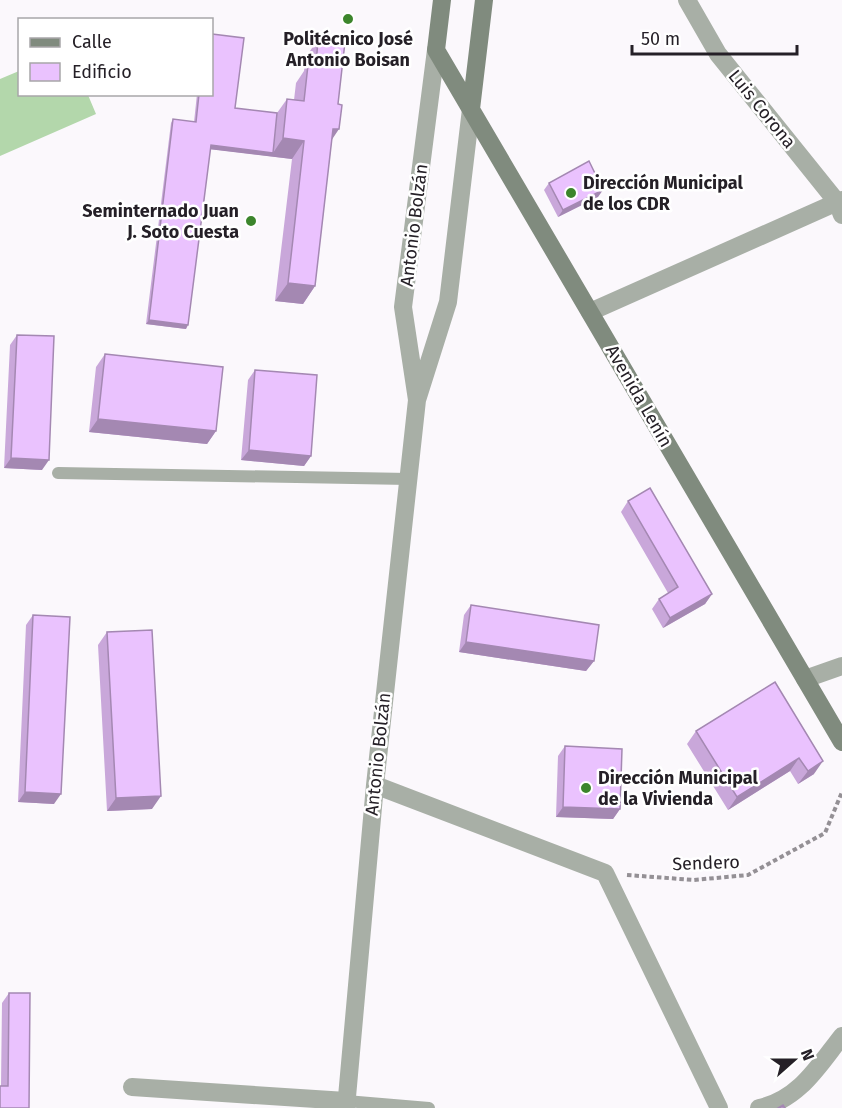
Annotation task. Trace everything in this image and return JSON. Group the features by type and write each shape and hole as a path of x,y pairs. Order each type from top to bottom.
{"street":[{"path":"436,50 442,0"},
{"path":"471,109 484,0"},
{"name":"Luis Corona","path":"687,0 718,54 840,206"},
{"name":"Avenida Lenín","path":"436,50 842,742"},
{"name":"Antonio Bolzán","path":"417,400 403,307 436,50"},
{"name":"Antonio Bolzán","path":"346,1104 375,785 417,400 448,302 471,109"},
{"path":"590,312 840,206"},
{"path":"805,679 842,666"},
{"path":"375,785 605,873 719,1108"},
{"path":"759,1108 803,1086 842,1036"},
{"path":"132,1087 346,1104"}],"lane":[{"path":"58,473 408,478"},
{"path":"346,1104 429,1108"}],"path":[{"name":"Sendero","path":"605,873 694,880 748,875 825,832 842,792"}],"green space":[{"path":"18,71 18,96 88,96 96,114 0,156 0,79"}],"building":[{"path":"213,34 244,38 235,108 277,113 273,153 211,145 188,325 149,320 173,119 196,122 199,96 213,96"},
{"path":"318,39 345,42 338,104 342,105 339,129 333,129 315,286 288,283 304,141 283,138 287,99 304,101 308,65 316,66"},
{"name":"Dirección Municipal de los CDR","path":"589,161 603,190 563,210 549,183"},
{"path":"17,335 54,336 49,460 11,458"},
{"path":"105,354 223,367 216,431 98,419"},
{"path":"255,370 317,375 311,456 249,450"},
{"path":"650,488 712,594 670,618 659,599 678,587 628,501"},
{"path":"471,605 599,625 594,661 466,642"},
{"path":"33,615 70,617 61,794 25,792"},
{"path":"152,630 161,796 116,798 107,632"},
{"path":"775,682 823,761 808,771 799,758 737,797 696,731"},
{"name":"Dirección Municipal de la Vivienda","path":"565,746 622,749 620,809 563,807"},
{"path":"9,993 30,993 29,1108 0,1108 0,1086 8,1086"}],"place":[{"name":"Politécnico José Antonio Boisan","path":"348,19"},
{"name":"Dirección Municipal de los CDR","path":"571,193"},
{"name":"Seminternado Juan J. Soto Cuesta","path":"251,221"},
{"name":"Dirección Municipal de la Vivienda","path":"586,788"}]}
